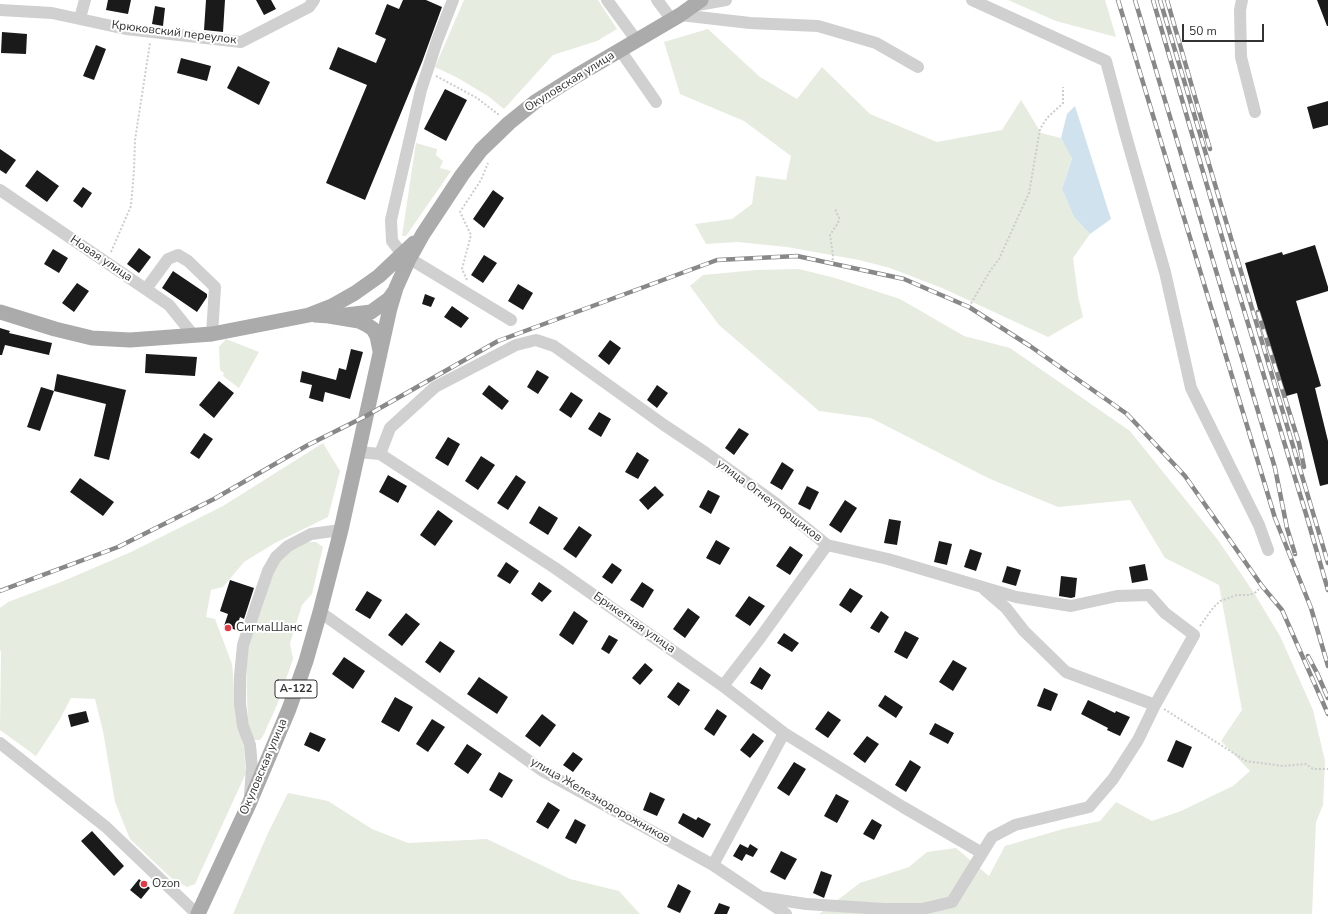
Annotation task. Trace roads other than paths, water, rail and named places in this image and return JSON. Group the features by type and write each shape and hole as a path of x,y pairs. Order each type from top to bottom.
{"main road":[{"name":"Окуловская улица","path":"396,288 406,257 462,175 481,150 509,123 535,102 686,10"},
{"path":"0,312 55,329 92,338 130,340 212,334 309,315 332,306 342,301 406,257"},
{"path":"309,315 329,316 371,312 389,299 396,288"},
{"path":"381,354 390,308 396,288"},
{"path":"342,301 361,302 371,305 377,309 384,320 385,331"},
{"path":"329,316 360,322 373,329 377,336 381,354"},
{"name":"А-122","path":"358,452 381,354"},
{"name":"Окуловская улица","path":"197,914 249,804 289,709 306,661 341,530 358,452"}],"street":[{"path":"80,18 84,0"},
{"name":"Крюковский переулок","path":"0,10 14,6 80,18 126,29 241,42 309,7 314,0"},
{"path":"453,0 437,41 421,90 391,220 392,241 406,257 511,320"},
{"path":"607,0 637,41"},
{"path":"657,0 686,10 750,23 818,26 876,43 918,67"},
{"path":"686,10 726,0"},
{"path":"972,0 1106,60 1126,136 1166,272 1191,388 1259,525 1268,550"},
{"path":"1242,0 1240,10 1241,58 1255,112"},
{"path":"620,50 656,102"},
{"name":"Новая улица","path":"0,190 169,305 194,336"},
{"path":"146,289 168,258 178,255 188,260 215,287 212,334"},
{"name":"улица Огнеупорщиков","path":"380,454 390,428 435,387 516,345 536,340 554,346 664,425 706,453 774,502 827,545 888,559 1016,597 1071,606 1117,596 1149,595 1165,612 1194,635 1155,706"},
{"name":"Брикетная улица","path":"358,452 380,454 555,568 723,686 784,733 903,807 982,853"},
{"path":"249,804 252,768 250,745 243,726 240,704 240,676 245,638 268,571 276,557 288,546 311,534 341,530"},
{"path":"723,686 760,638 827,545"},
{"path":"760,897 820,905 884,909 922,909 952,902 992,836 1015,825 1088,807 1113,778 1138,740 1155,706 1066,672 1024,631 1006,608 981,586"},
{"name":"улица Железнодорожников","path":"320,612 543,771 713,865 786,914"},
{"path":"713,865 784,733"},
{"path":"0,743 106,827 197,914"}],"water":[{"path":"1075,106 1111,219 1090,234 1074,217 1062,189 1072,158 1061,138 1067,114"}],"railway":[{"path":"1118,0 1275,518 1311,608 1328,666"},
{"path":"1135,0 1275,468 1287,528 1295,554"},
{"path":"1153,0 1229,261 1328,590"},
{"path":"1160,0 1328,563"},
{"path":"1167,0 1210,149"},
{"path":"0,591 118,547 214,499 308,445 366,416 498,341 717,260 797,256 904,279 969,307 1030,346 1127,414 1185,476 1262,586 1282,610 1328,714"},
{"path":"1258,312 1299,443 1304,467"},
{"path":"1308,656 1328,698"}],"place":[{"name":"СигмаШанс","path":"228,628"},
{"name":"Ozon","path":"144,884"}]}
